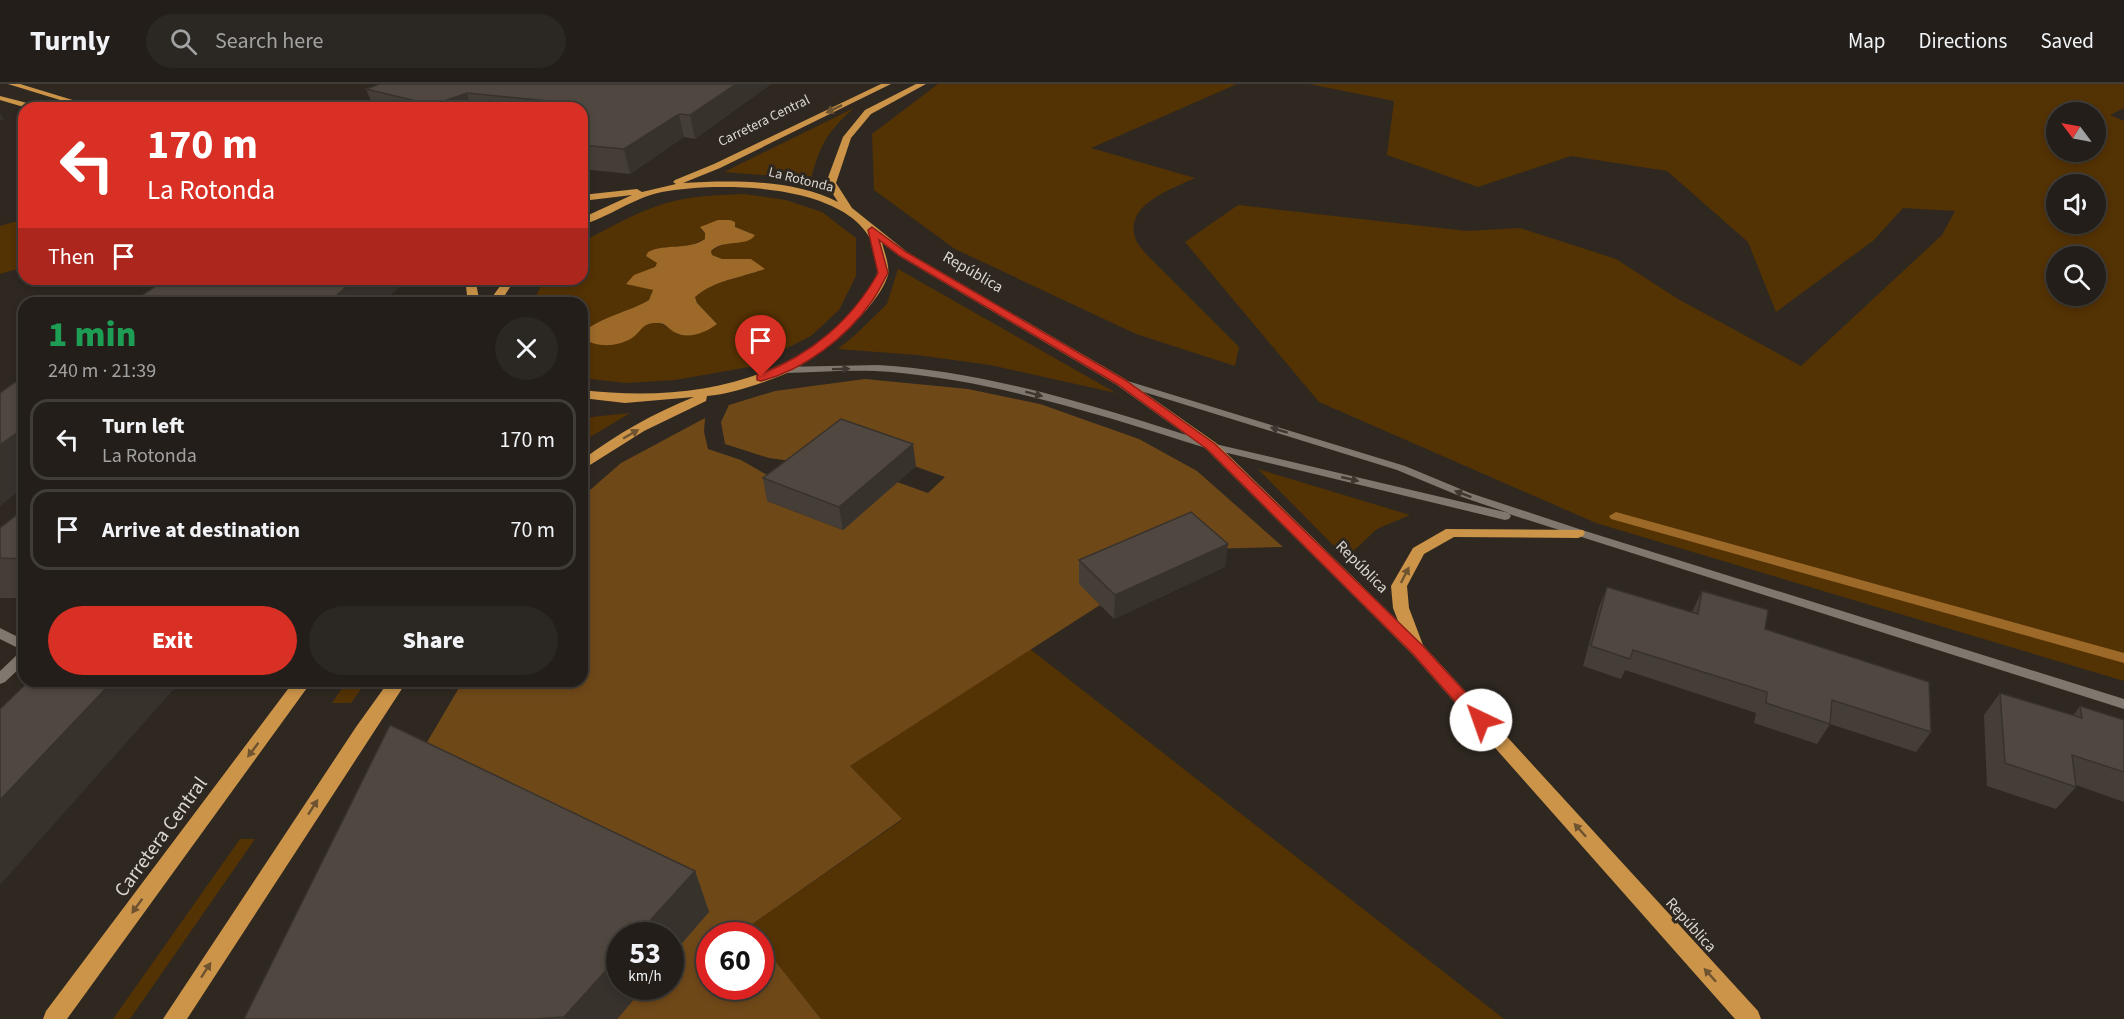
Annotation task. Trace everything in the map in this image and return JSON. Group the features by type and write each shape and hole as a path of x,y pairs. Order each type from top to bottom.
{"main road":[{"path":"12,84 74,102"},
{"name":"Carretera Central","path":"658,190 717,166 886,84"},
{"path":"847,208 831,183 847,137 868,111 922,84"},
{"path":"0,98 18,103"},
{"name":"La Rotonda","path":"588,219 658,190 707,184 763,186 814,196 847,208 872,230"},
{"path":"588,197 658,190"},
{"path":"588,462 676,408 783,370 817,349 850,320 868,299 883,273 872,230"},
{"name":"República","path":"872,230 903,254 1121,382 1211,446 1418,650 1749,1019"},
{"path":"588,395 625,399 719,392"},
{"path":"1418,650 1401,608 1399,586 1418,551 1451,532 1578,533"},
{"name":"Carretera Central","path":"54,1019 299,687"},
{"path":"174,1019 394,687"}],"street":[{"path":"783,370 891,369 1009,387 1102,412 1211,446 1578,533"},
{"path":"1121,382 1401,468 1466,495 1578,533 2124,704"},
{"path":"0,633 18,643"},
{"path":"0,679 18,662"}],"shaded area":[{"path":"938,84 1237,84 1091,148 1195,178 1163,193 1142,208 1136,217 1134,228 1136,240 1147,255 1239,347 1235,366 1136,334 955,249 874,190 872,134"},
{"path":"1309,84 2124,84 2124,108 2110,115 2124,121 2124,681 1596,523 1319,402 1185,242 1238,205 1467,231 1520,228 1616,259 1678,299 1801,366 1942,235 1955,211 1903,208 1874,240 1776,312 1748,242 1667,171 1571,156 1478,187 1387,155 1394,101"},
{"path":"854,108 837,124 826,140 811,179 724,172"},
{"path":"744,194 786,200 822,212 856,238 856,276 839,310 811,336 749,367 675,380 626,383 588,379 588,342 590,343 637,332 649,323 655,322 680,335 717,324 697,303 695,297 720,283 764,269 751,259 722,259 712,255 711,252 722,245 744,241 755,235 735,227 701,230 705,233 705,239 690,246 659,248 647,256 657,263 632,286 642,285 653,290 649,300 588,328 588,297 535,297 542,285 588,285 588,239 644,211 666,203 714,195"},
{"path":"718,220 735,222 735,227 755,235 746,241 717,247 711,251 712,255 722,259 751,259 765,269 720,283 695,297 697,303 717,324 702,333 685,335 674,332 663,324 653,323 645,325 632,338 614,345 601,345 588,341 588,328 649,300 653,290 626,284 634,275 655,267 657,263 646,256 648,252 698,243 705,239 705,233 700,227"},
{"path":"18,221 18,269 0,274 0,226"},
{"path":"898,269 1116,393 990,365 917,355 838,349 887,304"},
{"path":"865,379 968,389 1040,404 1139,439 1197,471 1283,547 1204,549 1079,583 1100,605 850,766 902,819 755,922 700,922 709,911 413,766 459,687 588,687 588,492 621,463 705,418 704,432 708,449 741,460 769,476 767,501 843,530 897,482 928,493 945,477 844,441 798,462 769,458 725,444 721,422 729,405 775,391"},
{"path":"630,413 588,438 588,417"},
{"path":"1258,469 1410,515 1377,529 1346,558"},
{"path":"1030,649 1504,1019 821,1019 774,959 774,922 755,922 902,820 850,766"},
{"path":"343,687 363,687 351,703 332,703"},
{"path":"240,839 255,839 130,1019 113,1019"},
{"path":"696,926 696,1000 774,1000 774,959 821,1019 617,1019 633,1000 684,1000 684,941"}],"building":[{"path":"380,84 736,84 690,115 679,114 624,149 588,146 588,102 558,102 467,93 442,102 420,102 366,89"},
{"path":"157,285 348,285 335,297 140,297"},
{"path":"18,380 18,432 0,445 0,393"},
{"path":"841,419 913,444 839,507 763,478"},
{"path":"1191,512 1228,544 1115,595 1079,560"},
{"path":"18,514 18,559 0,558 0,528"},
{"path":"1607,587 1698,614 1702,591 1768,610 1765,629 1929,682 1931,732 1832,700 1830,724 1766,703 1767,692 1633,650 1630,659 1591,646"},
{"path":"23,687 107,687 0,800 0,709"},
{"path":"2000,693 2082,718 2080,706 2124,720 2124,772 2072,755 2076,787 2005,763"},
{"path":"390,725 695,871 649,922 606,922 606,970 564,1017 534,1019 244,1019"}],"waterway":[{"path":"1616,516 2124,658"}],"route":[{"path":"761,377 783,370 817,349 850,320 868,299 883,273 872,230 903,254 1121,382 1211,446 1418,650 1481,720"}]}
